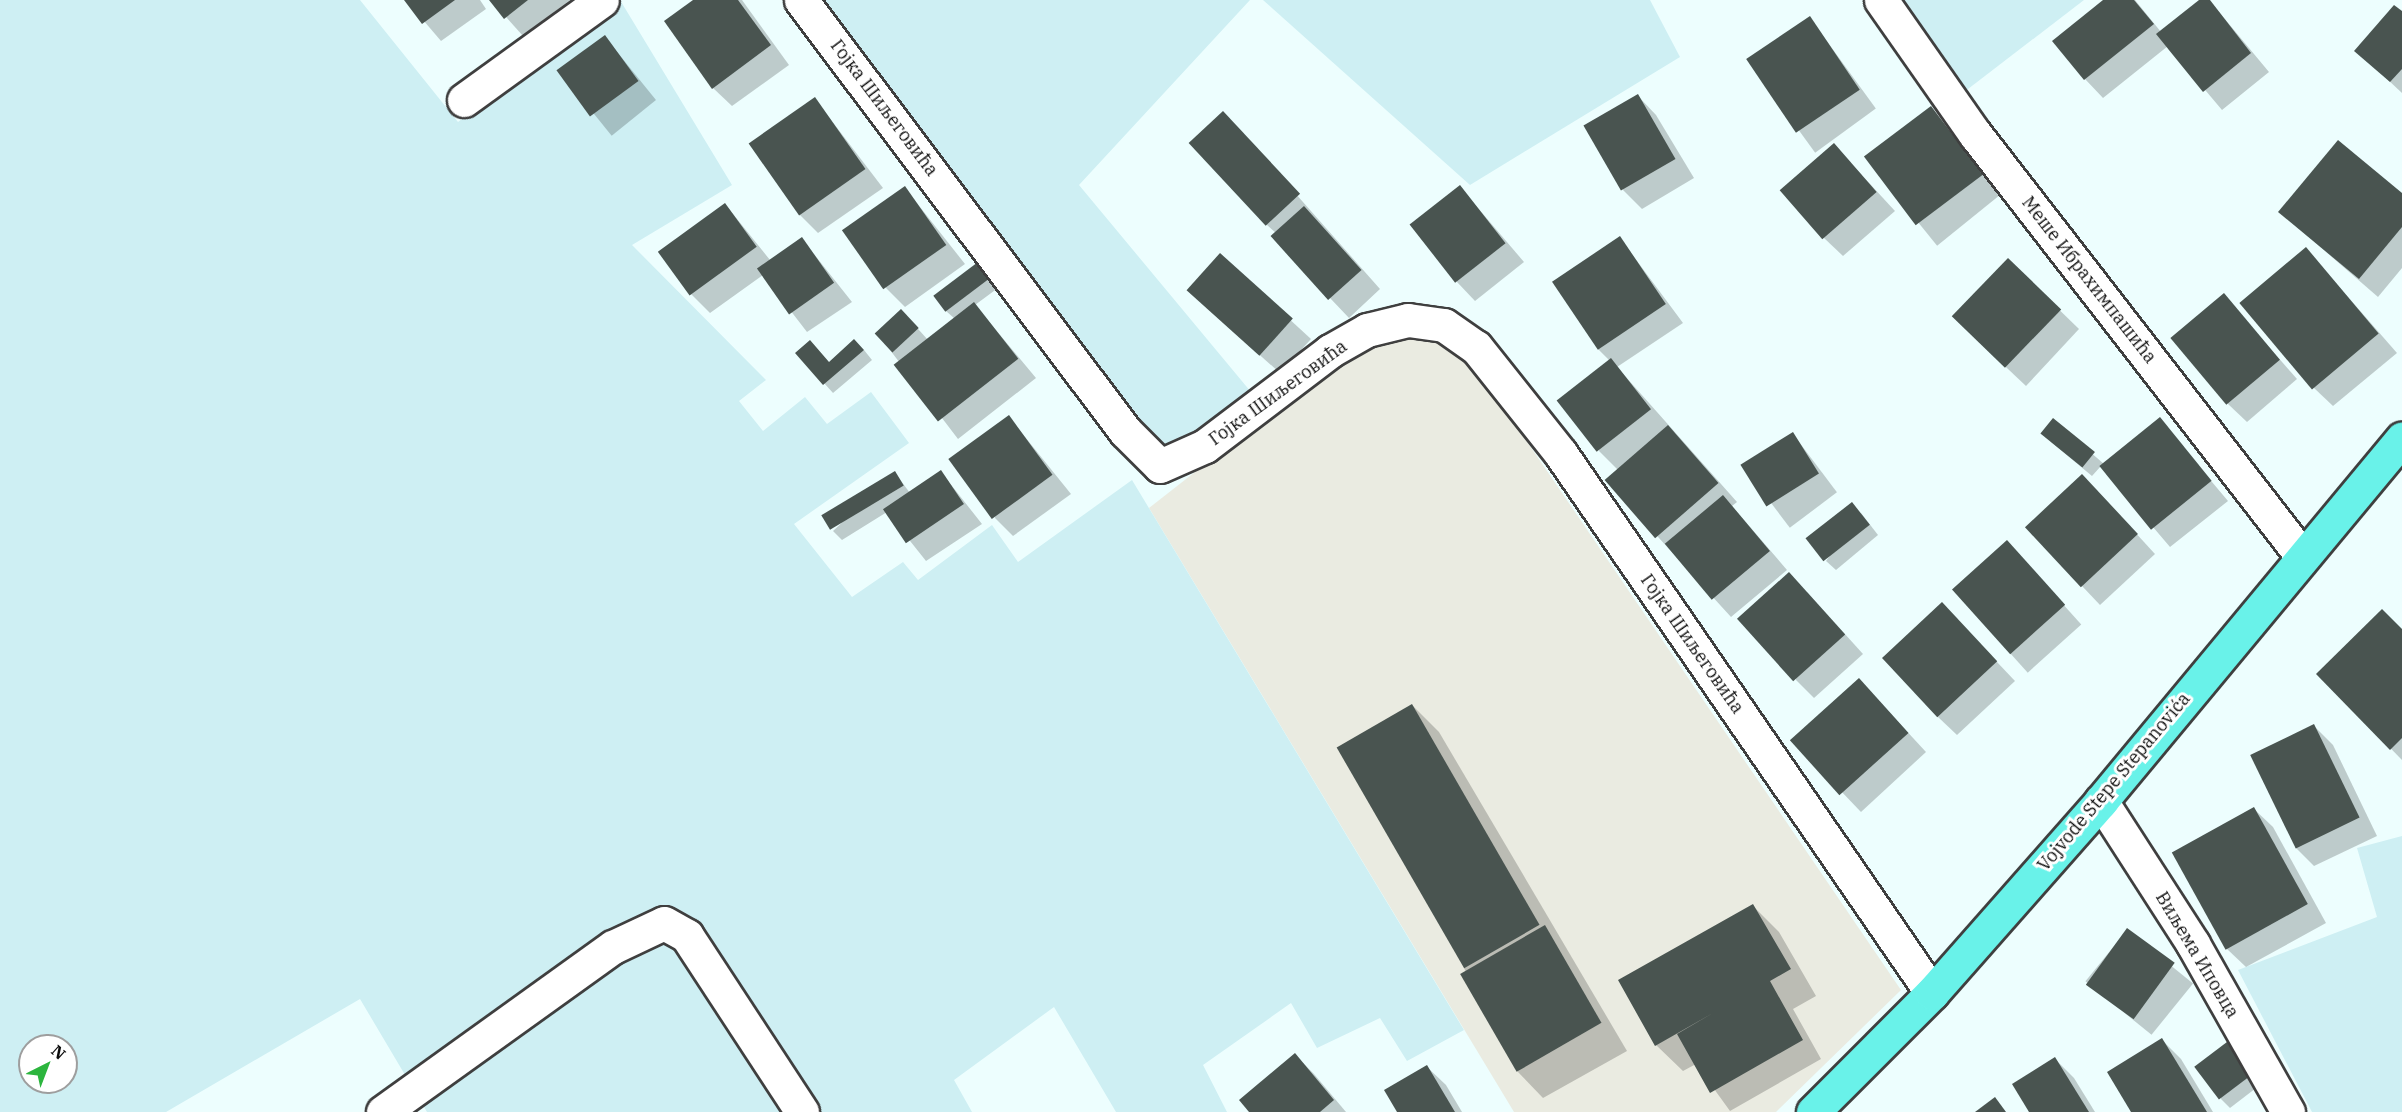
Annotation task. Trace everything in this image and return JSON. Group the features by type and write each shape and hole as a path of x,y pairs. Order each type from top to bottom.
{"main road":[{"name":"Vojvode Stepe Stepanovića","path":"1812,1112 1932,993 2101,801 2302,556 2402,439"}],"street":[{"path":"464,100 602,0"},
{"name":"Гојка Шиљеговића","path":"801,0 1125,431 1160,466 1205,446 1330,351 1367,330 1408,320 1444,326 1476,347 1561,454 1932,993"},
{"name":"Меше Ибрахимпашића","path":"1881,0 1975,134 2302,556"},
{"name":"Виљема Иповца","path":"2101,801 2193,944 2288,1112"},
{"path":"382,1112 613,947 664,923 687,936 802,1112"}],"shaded area":[{"path":"0,0 360,0 458,122 620,0 732,185 632,245 766,380 739,401 763,431 805,397 827,424 871,392 909,443 794,524 852,597 903,562 918,580 992,525 1018,562 1132,480 1464,1030 1407,1061 1380,1018 1317,1048 1291,1003 1203,1065 1227,1112 1116,1112 1054,1007 954,1080 972,1112 427,1112 360,999 166,1112 0,1112"},
{"path":"815,0 1250,0 1079,185 1251,392 1192,444 1165,449 1144,435 1023,267"},
{"path":"1263,0 1650,0 1680,57 1470,185"},
{"path":"1887,0 2084,0 1955,99"},
{"path":"1426,334 1455,347 1474,364 1901,990 1776,1112 1514,1112 1149,508 1360,343"},
{"path":"2402,836 2402,1112 2312,1112 2238,970 2377,917 2357,848"}],"building":[{"path":"404,0 455,0 422,24"},
{"path":"489,0 528,0 504,19"},
{"path":"693,0 738,0 771,45 712,89 664,21"},
{"path":"2103,0 2134,0 2154,24 2084,80 2052,41"},
{"path":"2199,0 2210,0 2251,53 2203,92 2156,34"},
{"path":"2394,5 2402,11 2402,69 2390,82 2354,51"},
{"path":"1810,16 1860,90 1796,133 1746,59"},
{"path":"605,35 639,81 590,116 556,70"},
{"path":"1638,94 1676,159 1621,190 1583,126"},
{"path":"815,97 865,169 799,216 749,143"},
{"path":"1931,106 1983,175 1916,225 1864,157"},
{"path":"1223,111 1300,194 1266,226 1189,143"},
{"path":"2338,140 2402,193 2402,227 2359,279 2278,212"},
{"path":"1834,143 1877,192 1822,239 1780,190"},
{"path":"1460,185 1506,243 1455,283 1410,224"},
{"path":"905,186 946,245 883,289 842,230"},
{"path":"725,203 757,247 690,295 658,252"},
{"path":"1304,206 1362,270 1328,300 1271,236"},
{"path":"1620,236 1666,304 1598,350 1552,282"},
{"path":"802,237 834,283 789,314 757,269"},
{"path":"2306,247 2379,334 2312,389 2239,303"},
{"path":"1220,253 1293,319 1259,356 1187,290"},
{"path":"2008,258 2061,309 2005,368 1952,316"},
{"path":"982,259 994,275 945,312 933,296"},
{"path":"2224,293 2280,360 2226,405 2170,338"},
{"path":"974,302 1018,359 938,422 894,365"},
{"path":"901,309 919,328 892,353 875,334"},
{"path":"854,339 864,350 823,385 795,353 810,340 829,362"},
{"path":"1611,358 1651,409 1597,452 1557,400"},
{"path":"1009,415 1052,475 992,519 948,459"},
{"path":"2160,417 2212,481 2151,530 2099,466"},
{"path":"2053,418 2095,452 2082,468 2040,434"},
{"path":"1668,425 1719,483 1655,538 1605,480"},
{"path":"1793,432 1819,474 1766,506 1740,465"},
{"path":"941,470 964,504 906,543 883,509"},
{"path":"895,471 904,486 830,530 821,515"},
{"path":"2082,474 2138,534 2081,587 2025,527"},
{"path":"1723,495 1770,551 1712,600 1665,544"},
{"path":"1852,502 1870,525 1823,561 1806,538"},
{"path":"2007,540 2065,605 2010,654 1952,590"},
{"path":"1789,572 1845,634 1793,681 1737,619"},
{"path":"1942,602 1997,661 1937,717 1882,658"},
{"path":"2382,609 2402,629 2402,738 2390,750 2316,674"},
{"path":"1859,678 1909,733 1839,795 1790,740"},
{"path":"1412,704 1540,925 1464,968 1337,748"},
{"path":"2314,724 2360,817 2296,849 2250,755"},
{"path":"2254,807 2308,904 2226,950 2172,853"},
{"path":"1753,904 1791,969 1770,981 1803,1040 1710,1093 1677,1034 1713,1013 1655,1046 1618,980"},
{"path":"1545,925 1602,1023 1517,1072 1460,974"},
{"path":"2127,928 2175,963 2134,1019 2086,985"},
{"path":"2162,1038 2207,1112 2131,1112 2107,1072"},
{"path":"2227,1042 2252,1075 2219,1099 2194,1067"},
{"path":"1295,1053 1334,1100 1320,1112 1249,1112 1239,1100"},
{"path":"2055,1057 2089,1112 2029,1112 2012,1084"},
{"path":"1427,1065 1455,1112 1397,1112 1384,1090"},
{"path":"1995,1097 2006,1112 1975,1112"}]}
